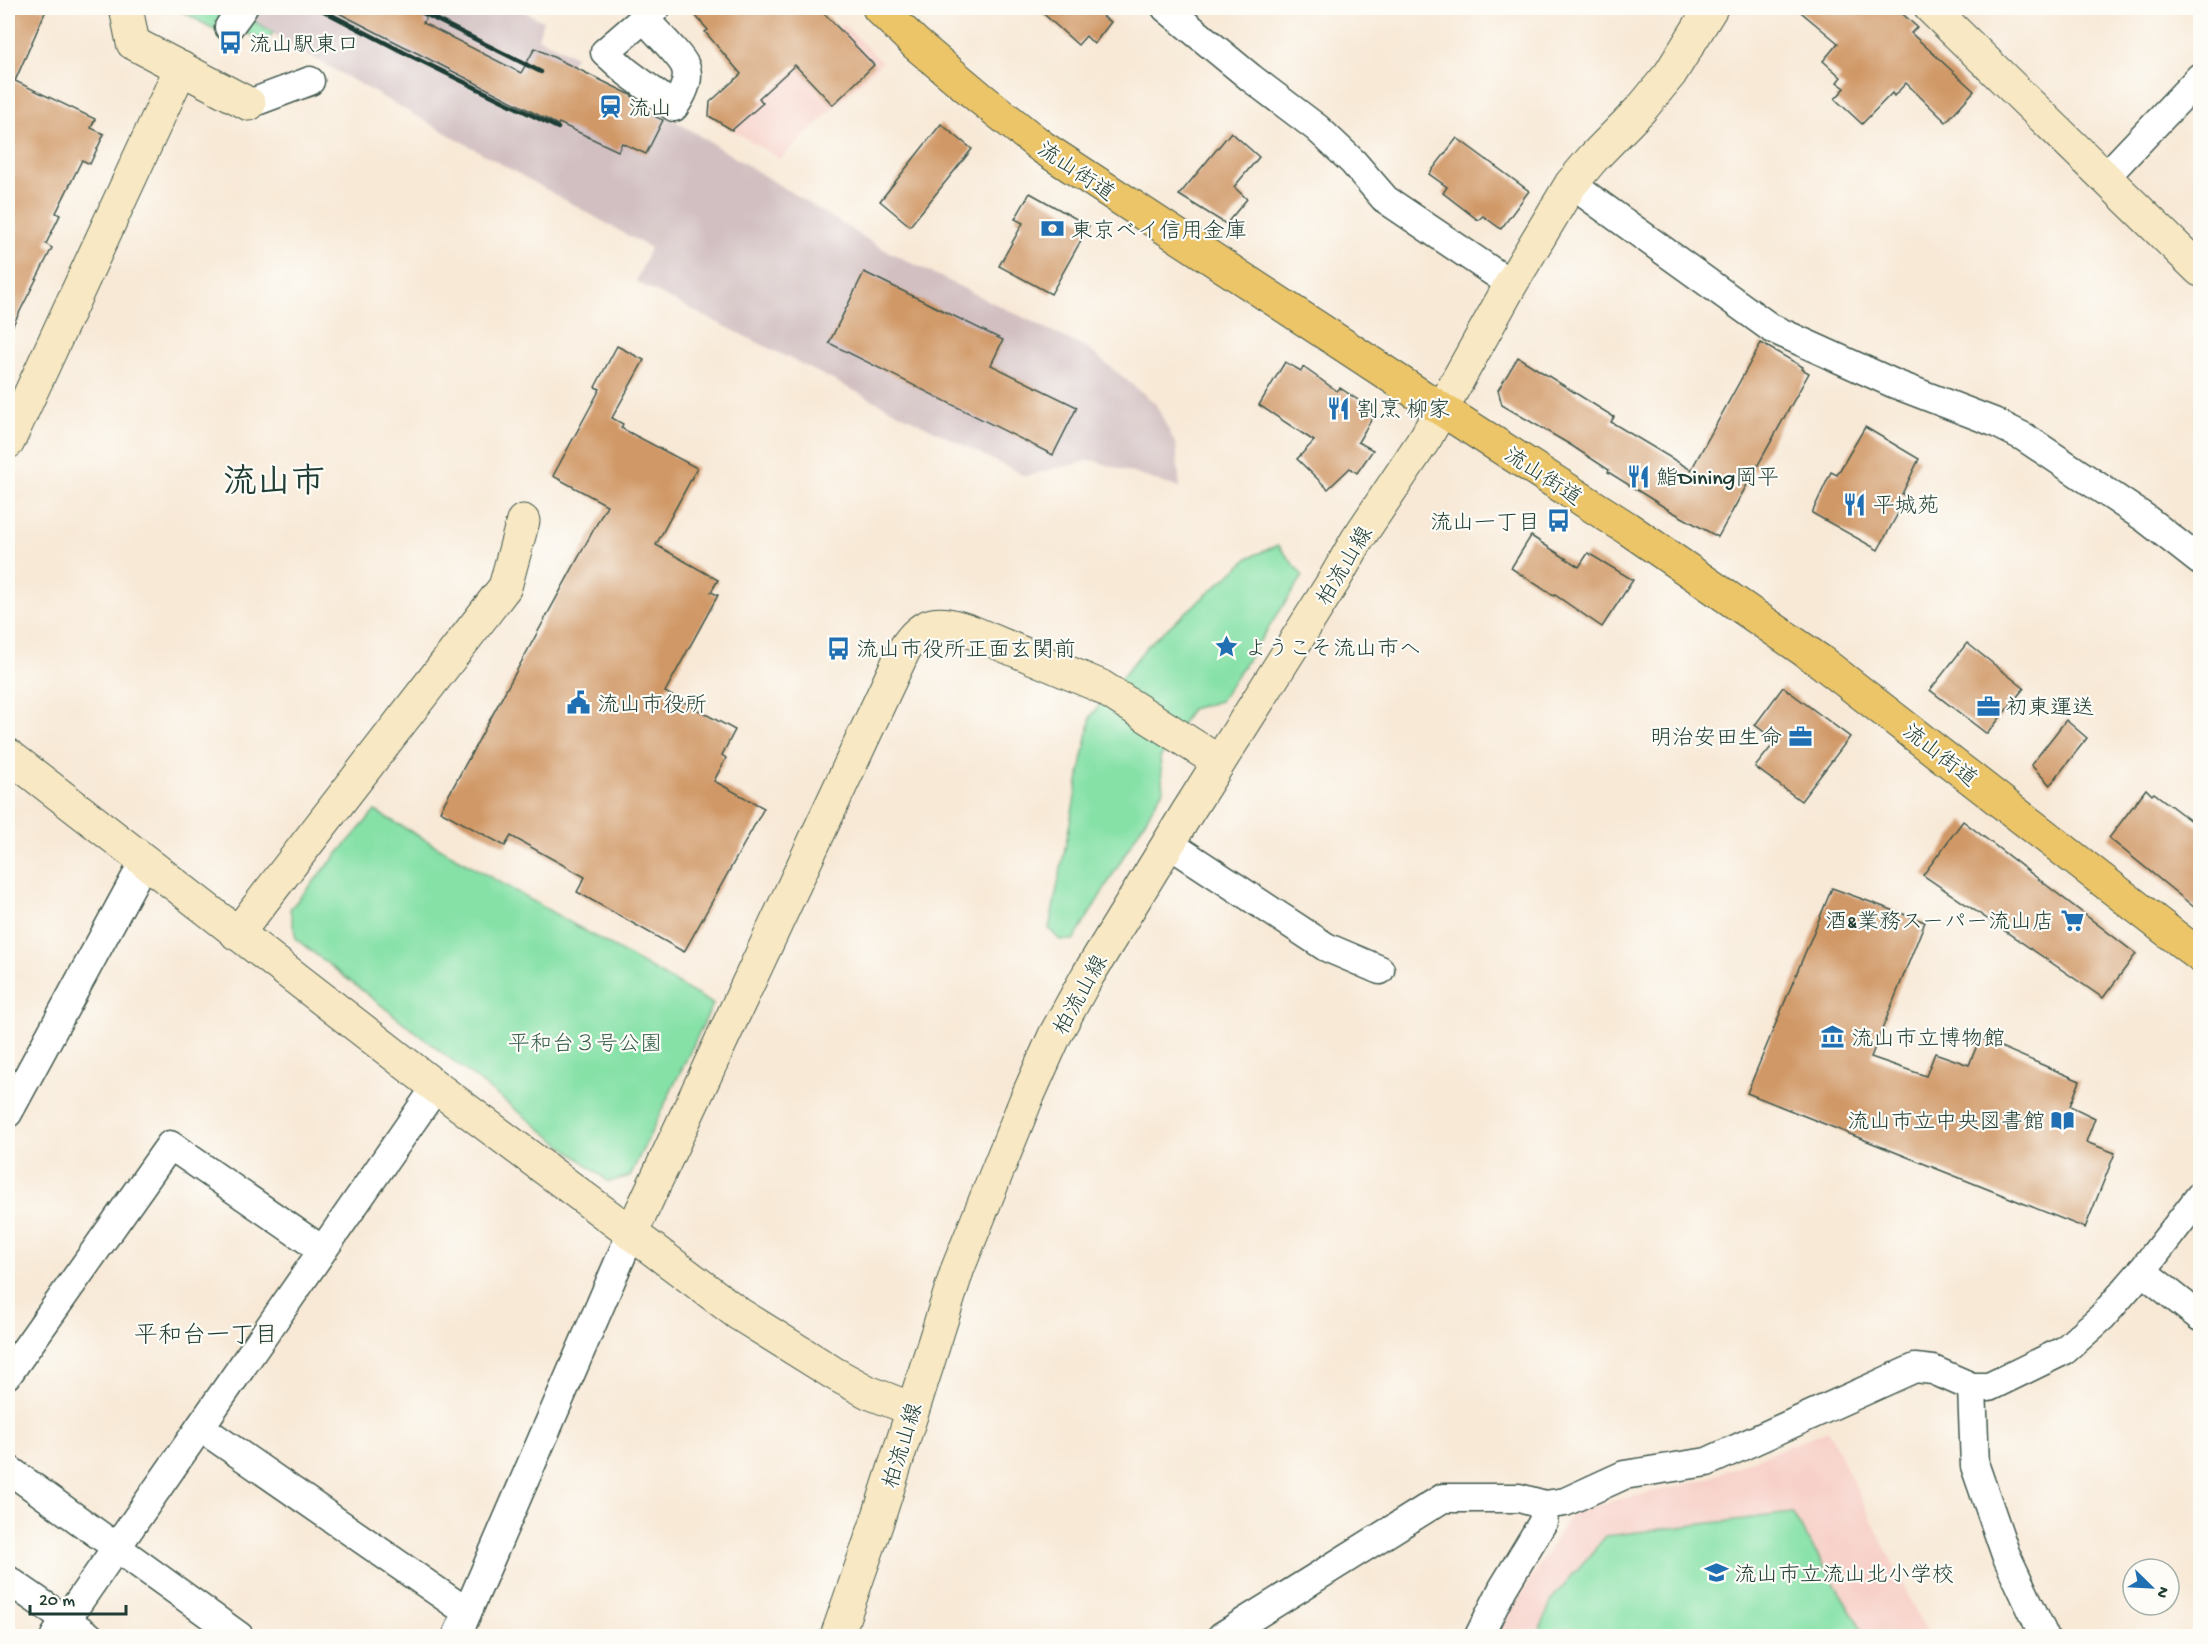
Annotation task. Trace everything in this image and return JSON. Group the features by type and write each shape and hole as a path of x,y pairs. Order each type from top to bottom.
{"main road":[{"name":"流山街道","path":"879,8 915,44 1042,147 1627,528 1820,661 2200,956"}],"street":[{"path":"126,8 133,43 249,104 310,81"},
{"path":"1166,8 1251,78 1317,128 1353,162 1385,199 1511,284"},
{"name":"柏流山線","path":"837,1636 878,1519 958,1268 1055,1035 1088,975 1168,843 1333,582 1357,540 1426,437 1511,284 1571,184 1642,108 1670,74 1711,8"},
{"path":"1931,8 2200,270"},
{"path":"8,442 181,69"},
{"path":"2106,177 2200,77"},
{"path":"1571,184 1771,328 1895,384 2024,436 2145,518 2200,561"},
{"path":"237,934 505,587 523,521"},
{"path":"200,1428 462,1624 631,1234 913,634 927,625 941,624 972,632 1100,686 1219,762"},
{"path":"8,755 237,934 631,1234 780,1341 860,1388 912,1409"},
{"path":"1168,843 1326,947 1380,970"},
{"path":"8,1113 144,862"},
{"path":"60,1628 436,1087"},
{"path":"8,1374 170,1145 322,1250"},
{"path":"1222,1636 1443,1498 1519,1498 1545,1505 1565,1502 1624,1475 1707,1462 1915,1368 1933,1370 1972,1387 1989,1387 2065,1350 2102,1317 2142,1271 2200,1196"},
{"path":"2142,1271 2200,1317"},
{"path":"1972,1387 1976,1466 2006,1555 2044,1636"},
{"path":"8,1469 239,1636"},
{"path":"1479,1636 1503,1588 1543,1522 1545,1505"},
{"path":"8,1580 60,1628 89,1636"}],"shaded area":[{"path":"230,8 517,8 543,21 538,38 575,56 570,65 643,101 883,249 1088,349 1155,403 1176,445 1180,488 1092,460 1025,476 636,282 650,248 319,61"},
{"path":"843,24 882,62 780,159 709,116 710,102 740,75 763,99"},
{"name":"流山市立流山北小学校","path":"1828,1430 1928,1636 1495,1636 1574,1510 1704,1480"}],"green space":[{"path":"176,8 230,8 273,32 266,44 241,29 217,31"},
{"path":"1278,545 1303,576 1220,701 1191,709 1160,758 1163,790 1074,940 1060,940 1049,929 1091,716 1147,646 1250,557"},
{"name":"平和台３号公園","path":"375,811 713,1004 630,1176 609,1182 296,939 290,909"},
{"path":"1792,1513 1866,1636 1538,1636 1552,1599 1606,1536"}],"building":[{"path":"8,8 47,8 15,81 95,119 91,128 104,134 90,164 82,160 56,213 60,215 46,244 52,248 8,335"},
{"path":"329,8 431,8 423,23 521,73 535,48 629,94 641,103 638,109 663,120 646,154 622,143 618,151 559,123 558,125"},
{"path":"689,8 819,8 874,65 833,105 795,65 759,98 763,103 732,130 709,116 710,102 741,74 705,32 708,30"},
{"path":"1037,8 1112,8 1103,17 1111,22 1094,44 1086,36 1078,45"},
{"path":"1796,8 1896,8 1917,27 1911,33 1974,91 1946,122 1906,83 1894,96 1892,93 1862,124 1835,99 1845,88 1837,82 1841,77 1823,61 1838,43"},
{"path":"941,124 972,149 910,226 880,201"},
{"path":"1231,132 1259,157 1234,187 1247,199 1226,224 1179,195"},
{"path":"1457,138 1529,191 1501,229 1483,216 1478,220 1443,193 1447,187 1429,174"},
{"path":"1030,193 1089,226 1051,294 999,266 1023,223 1015,219"},
{"path":"864,272 1003,340 991,365 1077,407 1053,455 829,343"},
{"path":"1761,343 1803,367 1802,369 1809,373 1718,537 1669,510 1608,472 1609,470 1569,444 1502,405 1498,390 1518,357 1614,417 1611,422 1691,470"},
{"path":"617,346 644,360 612,418 623,424 621,428 697,468 656,545 718,580 711,592 718,595 665,692 735,730 722,755 726,758 714,781 764,808 684,952 577,892 585,877 511,836 505,846 440,811 607,505 553,476 600,389 595,387"},
{"path":"1285,362 1301,371 1303,367 1337,391 1340,388 1376,412 1358,442 1373,450 1357,473 1350,468 1328,489 1297,459 1314,441 1259,405"},
{"path":"1865,427 1919,459 1902,494 1907,497 1878,550 1812,513 1831,472 1837,475"},
{"path":"1531,536 1579,567 1588,553 1633,580 1602,627 1511,568"},
{"path":"1967,643 2024,688 1987,734 1930,690"},
{"path":"1783,687 1850,737 1801,801 1755,767 1776,741 1755,725"},
{"path":"2066,720 2087,738 2050,785 2031,765"},
{"path":"2146,789 2200,828 2200,912 2109,838"},
{"path":"1963,821 2136,954 2103,998 1923,875"},
{"path":"1832,888 1925,922 1871,1057 1926,1076 1935,1053 1969,1065 1980,1038 2080,1081 2070,1106 2095,1118 2086,1142 2115,1153 2085,1228 1747,1093"}],"railway":[{"path":"318,8 558,128"},
{"path":"413,8 541,72"}],"place":[{"name":"流山駅東口","path":"231,43"},
{"name":"流山","path":"610,107"},
{"name":"東京ベイ信用金庫","path":"1053,229"},
{"name":"割烹 柳家","path":"1339,408"},
{"name":"鮨Dining岡平","path":"1638,476"},
{"name":"平城苑","path":"1855,504"},
{"name":"流山一丁目","path":"1558,521"},
{"name":"ようこそ流山市へ","path":"1227,647"},
{"name":"流山市役所正面玄関前","path":"838,648"},
{"name":"流山市役所","path":"579,703"},
{"name":"初東運送","path":"1988,706"},
{"name":"明治安田生命","path":"1800,736"},
{"name":"酒&業務スーパー流山店","path":"2072,920"},
{"name":"流山市立博物館","path":"1833,1037"},
{"name":"流山市立中央図書館","path":"2063,1120"},
{"name":"流山市立流山北小学校","path":"1716,1573"}],"district":[{"name":"流山市","path":"274,479"},
{"name":"平和台一丁目","path":"206,1334"}]}
